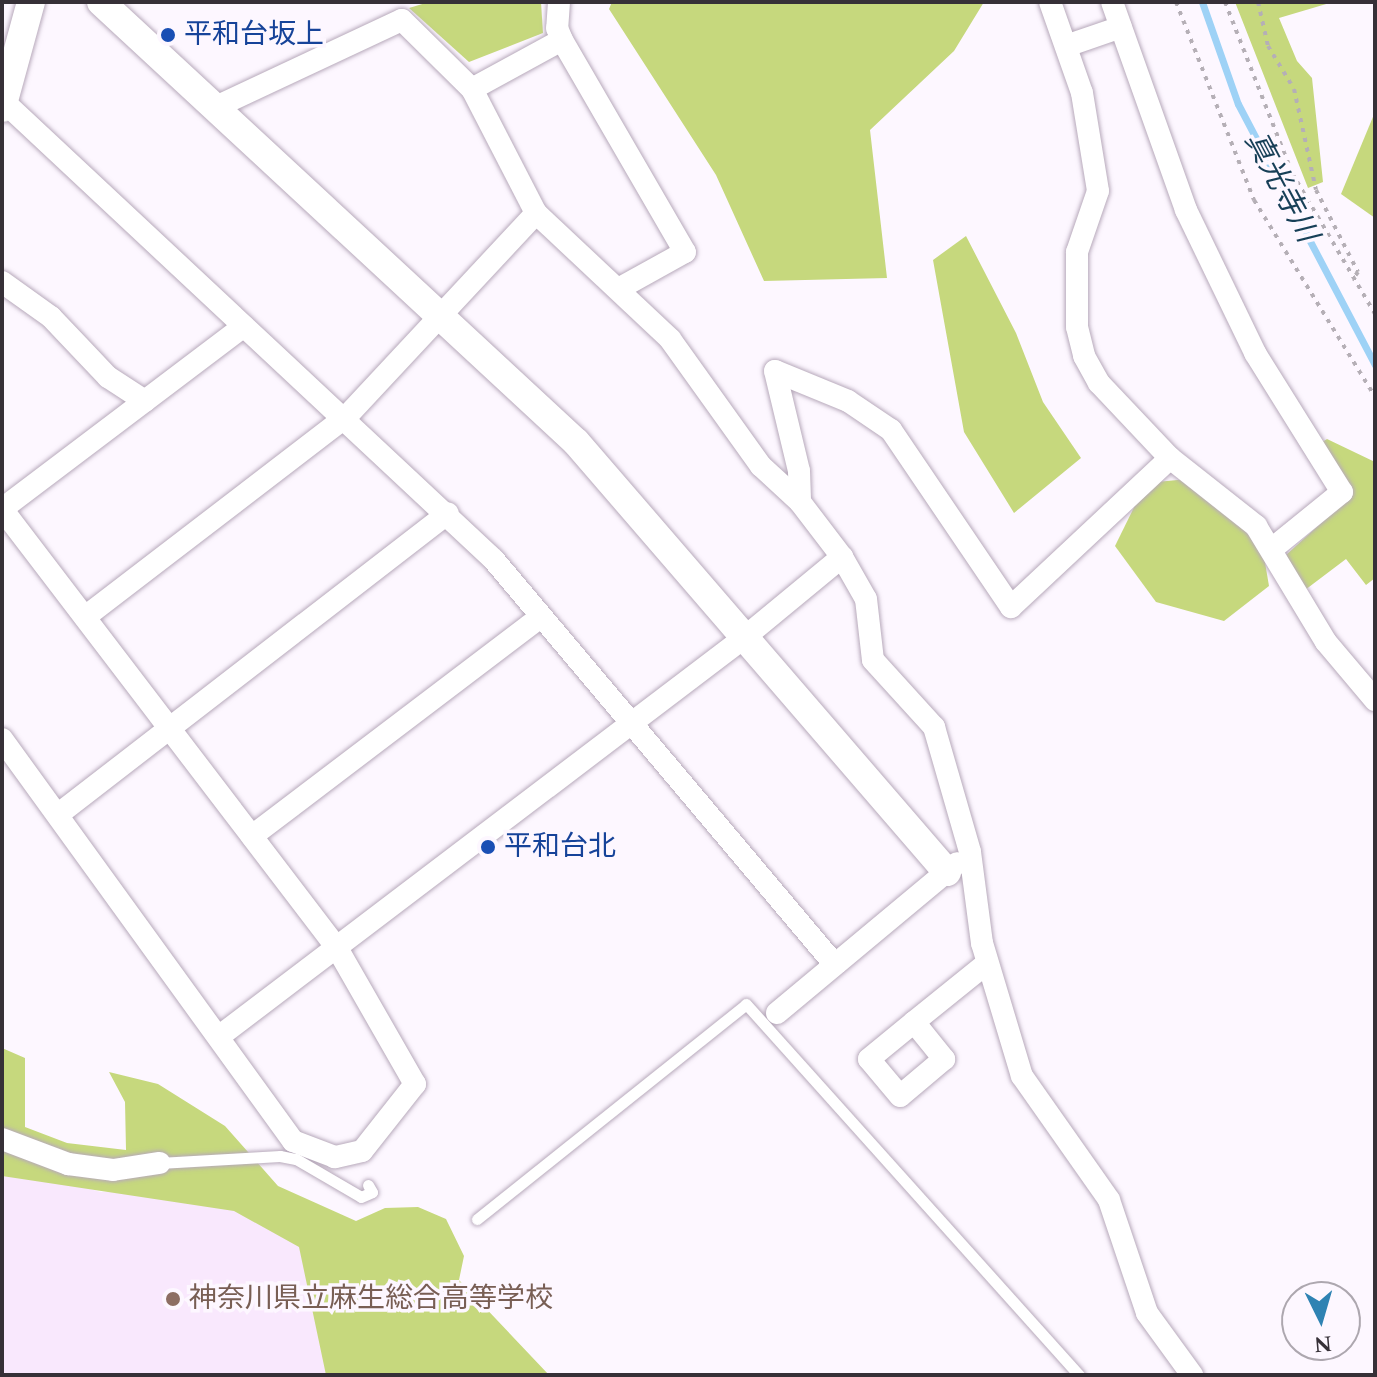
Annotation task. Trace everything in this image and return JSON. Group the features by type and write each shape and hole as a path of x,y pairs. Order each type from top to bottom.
{"street":[{"path":"31,2 3,102 448,513 541,617 835,965"},
{"path":"101,2 576,442 947,872"},
{"path":"559,2 557,28 562,40 685,252 620,288"},
{"path":"1050,2 1082,93 1098,191 1077,252 1077,327 1084,356 1099,383 1170,458 1227,499 1273,548 1326,642 1375,700"},
{"path":"1112,2 1186,210 1255,353 1342,492 1273,548"},
{"path":"216,107 402,20 472,89 536,213 620,288 670,339 761,466 800,502 842,557 866,599 873,660 934,727 970,852 987,963 1022,1076 1109,1200 1147,1313 1192,1375"},
{"path":"1066,46 1121,27"},
{"path":"472,89 562,40"},
{"path":"85,617 346,417 444,317 536,213"},
{"path":"2,282 51,317 108,377 145,401"},
{"path":"2,739 60,813 221,1035 293,1141 335,1157 353,1158 362,1151 415,1084 337,948 2,509 244,326"},
{"path":"800,502 799,471 775,371 848,401 891,430 1011,607 1170,458"},
{"path":"60,813 448,513"},
{"path":"221,1035 745,637 842,557"},
{"path":"252,836 541,617"},
{"path":"771,1017 970,852"},
{"path":"914,1022 987,963"},
{"path":"2,1139 68,1164 113,1170 159,1163"}],"lane":[{"path":"477,1219 746,1004 771,1017 1079,1375"},
{"path":"159,1163 280,1156 296,1159 361,1197 372,1192 368,1185"}],"path":[{"path":"1176,2 1254,200 1375,397"},
{"path":"1225,2 1292,173 1352,280 1375,314"},
{"path":"1258,2 1268,46 1294,89 1316,190 1358,272 1352,280"}],"shaded area":[{"name":"神奈川県立麻生総合高等学校","path":"2,1163 100,1192 284,1190 349,1375 2,1375"}],"green space":[{"path":"429,2 541,2 543,33 469,62 409,8"},
{"path":"612,2 984,2 954,51 870,130 887,278 764,281 716,175 609,9"},
{"path":"1235,2 1333,2 1279,18 1297,61 1312,78 1323,182 1308,188"},
{"path":"1375,112 1375,218 1341,194"},
{"path":"966,236 1016,333 1043,402 1081,458 1014,513 964,432 933,260"},
{"path":"1327,439 1375,462 1375,578 1366,585 1346,559 1305,590 1286,555 1352,495 1319,444"},
{"path":"1188,479 1258,521 1269,586 1224,621 1156,602 1115,546 1146,483"},
{"path":"2,1048 25,1058 25,1127 67,1143 126,1150 125,1102 109,1072 158,1084 225,1126 278,1186 356,1221 385,1208 418,1207 446,1219 464,1256 459,1280 549,1375 326,1375 299,1247 234,1211 2,1176"}],"waterway":[{"name":"真光寺川","path":"1202,2 1238,104 1375,365"}],"place":[{"name":"平和台坂上","path":"168,35"},
{"name":"平和台北","path":"488,847"},
{"name":"神奈川県立麻生総合高等学校","path":"173,1299"}]}
